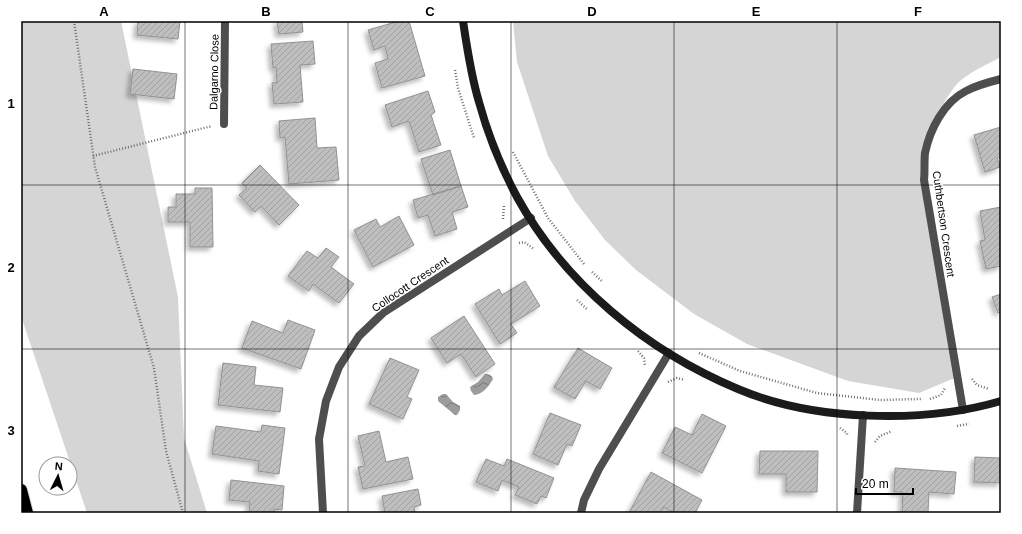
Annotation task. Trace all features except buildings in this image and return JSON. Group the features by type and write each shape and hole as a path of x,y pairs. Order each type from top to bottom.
{"highway":[{"path":"21,490 27,513"}],"street":[{"name":"Dalgarno Close","path":"224,124 225,21"},
{"path":"463,21 467,50 481,109 495,151 518,197 545,239 576,278 611,312 630,327 692,367 738,390 788,405 838,413 913,416 963,410 984,406 1001,400"},
{"name":"Cuthbertson Crescent","path":"963,410 924,180 925,154 932,129 946,107 964,92 974,87 1001,79"},
{"name":"Collocott Crescent","path":"323,513 319,439 326,401 339,366 359,336 383,313 531,218"},
{"path":"581,513 584,500 599,469 669,353"},
{"path":"857,513 863,415"}],"path":[{"path":"74,21 95,167 154,368 166,451 183,513"},
{"path":"93,156 224,124"},
{"path":"510,148 548,218 588,269 604,284"},
{"path":"698,353 740,371 817,393 880,400 930,399 941,395 948,384"},
{"path":"970,377 977,385 990,389 995,388"}],"shaded area":[{"path":"21,21 121,21 178,297 184,438 207,513 87,513 78,486 78,456 68,456 21,316"},
{"path":"513,21 1001,21 1001,57 972,72 957,84 938,114 926,151 925,173 934,215 942,280 957,377 919,393 848,381 747,344 694,314 636,270 605,240 575,201 548,156 517,62"}],"water":[{"path":"485,374 490,375 493,379 482,392 474,395 470,387 478,382"},
{"path":"446,394 453,402 460,406 460,410 457,415 438,401 438,397"}]}
